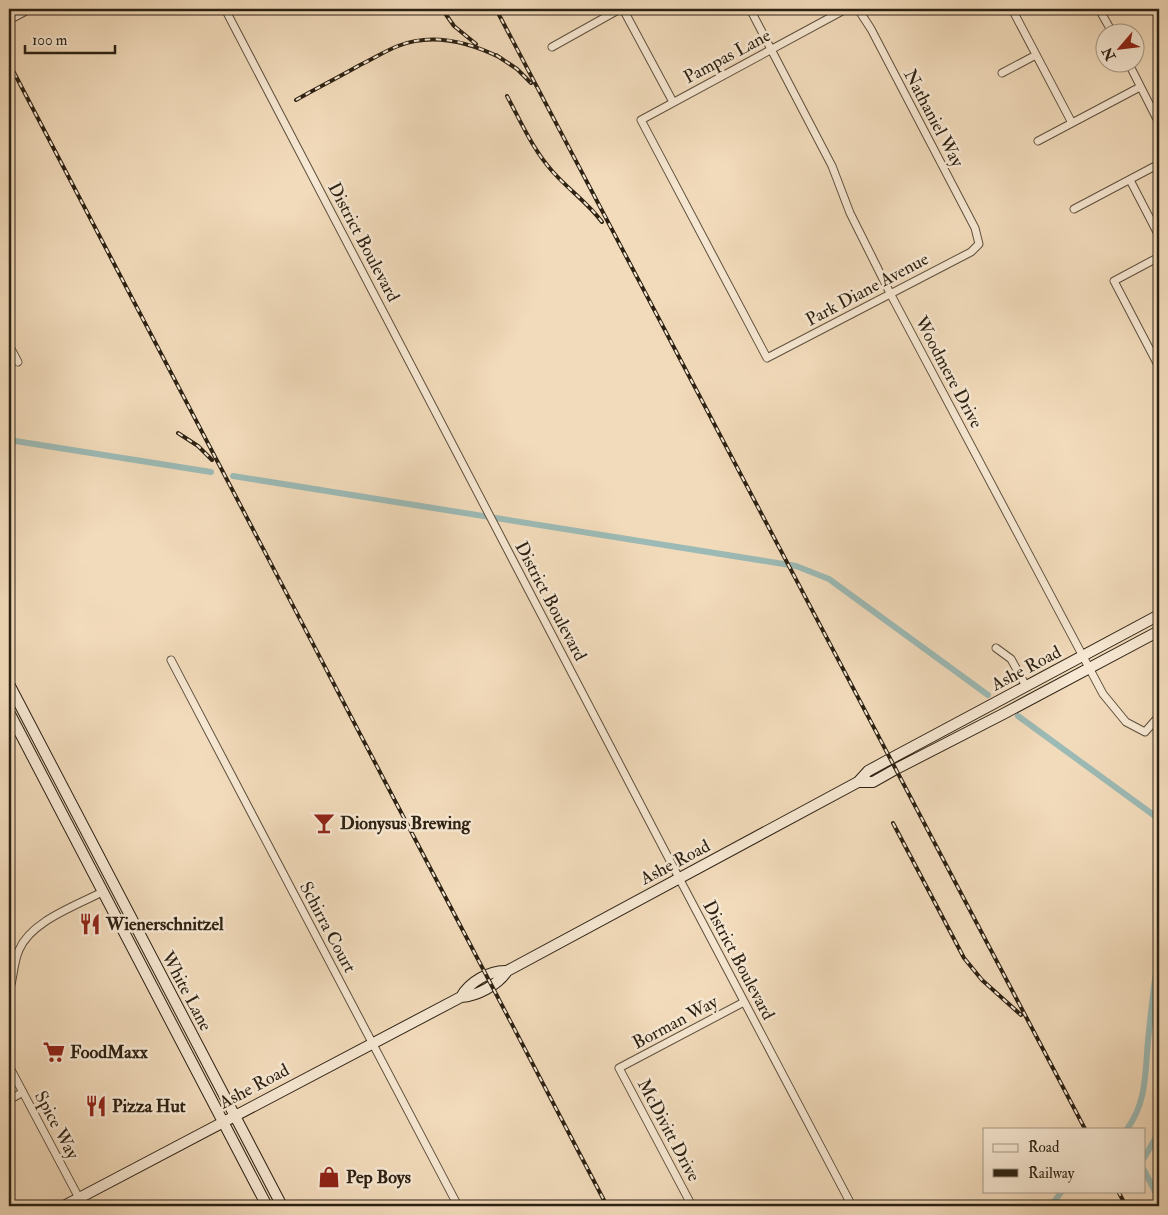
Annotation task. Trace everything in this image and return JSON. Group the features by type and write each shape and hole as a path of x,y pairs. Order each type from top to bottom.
{"street":[{"path":"9,20 30,9"},
{"name":"District Boulevard","path":"224,9 852,1206"},
{"path":"552,47 622,9 673,102"},
{"name":"Woodmere Drive","path":"750,9 832,166 850,213 891,295 1103,694 1126,722 1145,732 1159,716"},
{"name":"Pampas Lane","path":"767,358 641,120 846,9 857,9"},
{"name":"Nathaniel Way","path":"857,9 875,38 975,228 980,244"},
{"path":"1012,9 1072,123"},
{"path":"1099,9 1106,22"},
{"path":"1002,72 1036,55"},
{"path":"1133,72 1159,123"},
{"path":"1038,141 1140,87"},
{"path":"1074,209 1159,164"},
{"path":"1130,180 1159,236"},
{"name":"Park Diane Avenue","path":"767,358 891,295 971,252 980,244"},
{"path":"1159,257 1114,281 1159,367"},
{"path":"9,345 18,362"},
{"name":"Ashe Road","path":"64,1206 222,1121 461,997 470,996 491,986 502,979 507,971 858,782 868,771 1159,615"},
{"name":"Ashe Road","path":"858,782 873,782 1159,631"},
{"path":"996,648 1011,659 1026,686"},
{"name":"Schirra Court","path":"172,660 458,1206"},
{"name":"White Lane","path":"9,684 282,1206"},
{"name":"White Lane","path":"9,712 13,731 82,850 102,892 267,1206"},
{"path":"13,731 28,722"},
{"path":"82,850 88,852 106,882 114,886"},
{"path":"9,991 13,981 18,952 27,936 41,924 102,892 110,893 116,899 142,940"},
{"path":"137,958 164,992 170,993"},
{"name":"Borman Way","path":"619,1068 744,1002"},
{"path":"161,1003 170,1006 191,1034"},
{"name":"Spice Way","path":"9,1066 79,1198"},
{"name":"McDivitt Drive","path":"619,1068 692,1206"},
{"path":"9,1100 23,1092"}],"waterway":[{"path":"9,440 211,472"},
{"path":"233,476 796,566 829,579 988,695"},
{"path":"1018,716 1159,819"},
{"path":"1128,1128 1134,1119 1144,1087 1151,1008 1159,953"},
{"path":"1146,1155 1159,1132"},
{"path":"1146,1174 1159,1199"},
{"path":"1051,1206 1061,1192"}],"railway":[{"path":"442,9 454,26 476,44"},
{"path":"496,9 1084,1128"},
{"path":"296,100 388,50 411,42 438,39 464,43 501,58"},
{"path":"496,55 517,69 531,83"},
{"path":"9,63 607,1206"},
{"path":"507,96 539,154 559,179 602,222"},
{"path":"178,433 198,446 212,460"},
{"path":"893,823 964,958 982,980 1021,1015"},
{"path":"1119,1192 1126,1206"}],"place":[{"name":"Dionysus Brewing","path":"324,823"},
{"name":"Wienerschnitzel","path":"90,924"},
{"name":"FoodMaxx","path":"54,1052"},
{"name":"Pizza Hut","path":"96,1106"},
{"name":"Pep Boys","path":"329,1177"}]}
